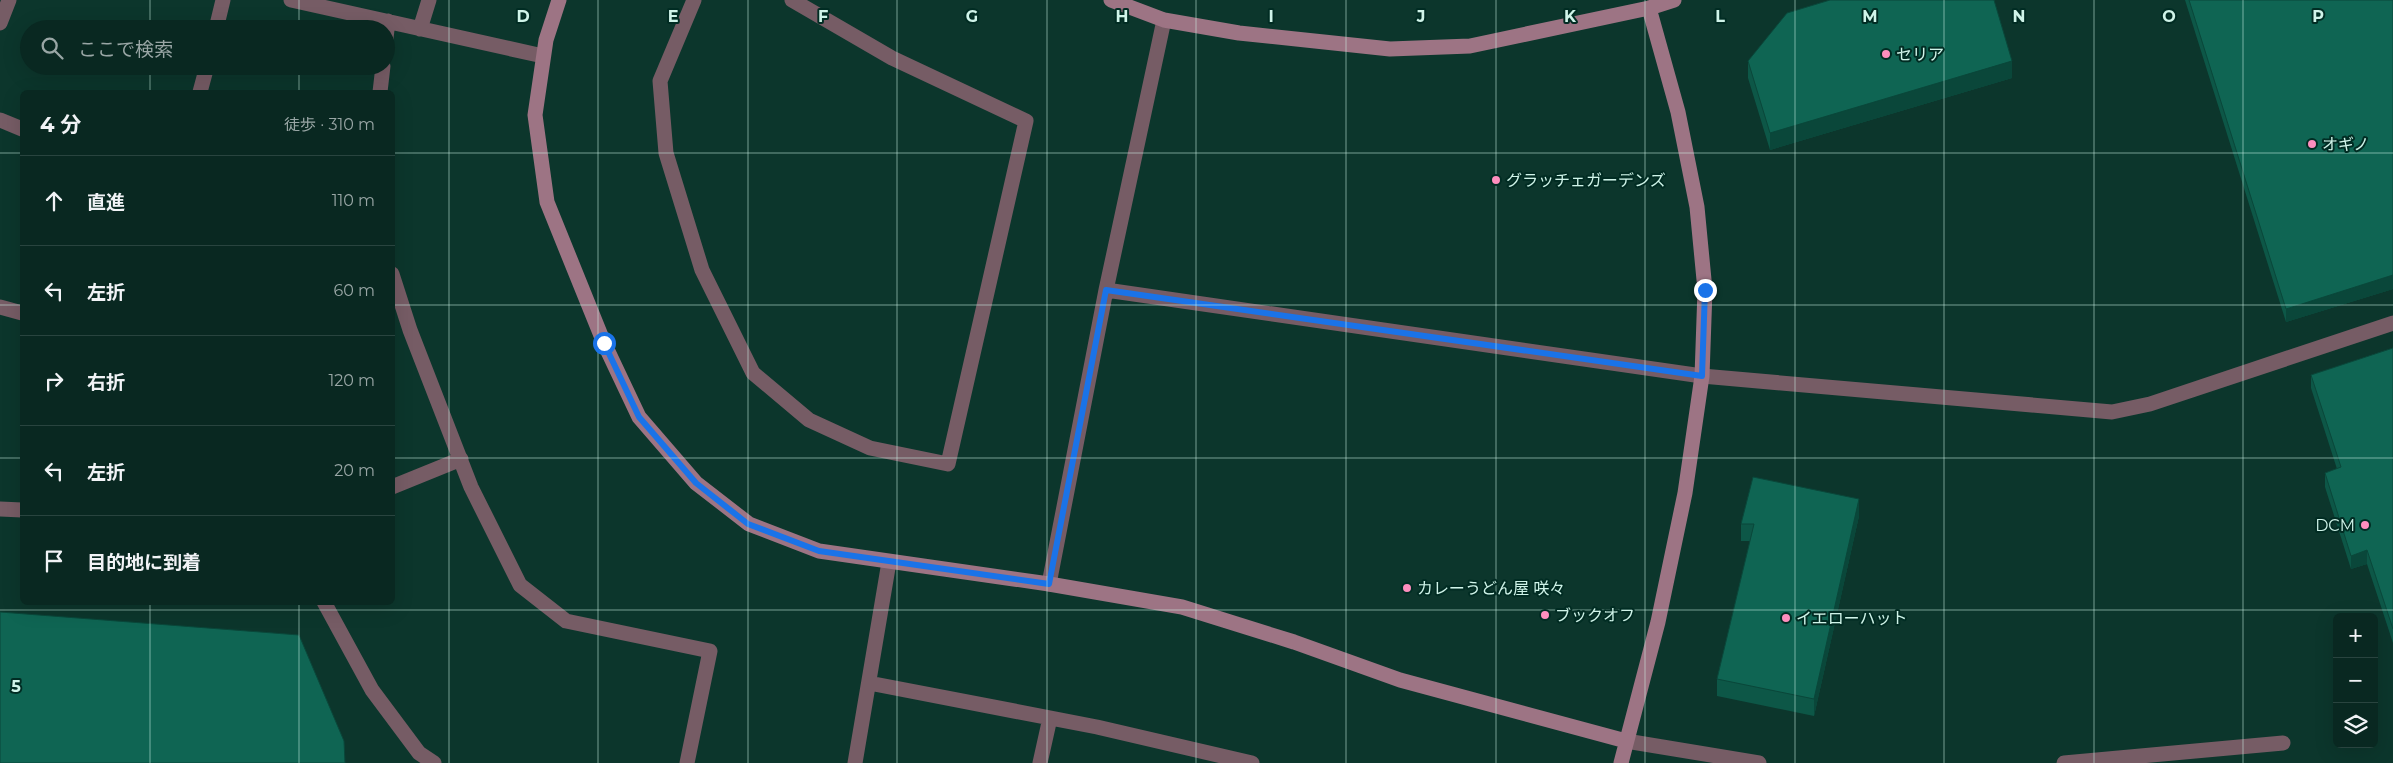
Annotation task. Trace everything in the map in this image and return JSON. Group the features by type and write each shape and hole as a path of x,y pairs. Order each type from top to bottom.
{"street":[{"path":"0,23 9,0"},
{"path":"218,20 223,0"},
{"path":"291,0 383,20"},
{"path":"420,28 429,0"},
{"path":"559,0 546,40 535,115 547,202 604,343 639,417 696,483 748,524 819,551 1049,584 1182,607 1294,642 1400,680 1626,741 1759,763"},
{"path":"694,0 660,81 666,153 702,270 753,373 809,420 870,448 948,464 1026,121 892,58 792,0"},
{"path":"1111,0 1164,20 1239,33 1390,49 1470,46 1649,8 1674,0"},
{"path":"1621,763 1658,622 1685,494 1702,376 1705,290 1697,207 1678,112 1649,8"},
{"path":"1049,584 1106,290 1164,20"},
{"path":"395,23 543,56"},
{"path":"201,90 205,75"},
{"path":"380,90 382,75"},
{"path":"0,120 20,128"},
{"path":"1106,290 1702,376 2112,412 2150,404 2393,323"},
{"path":"396,294 472,487 520,585 566,621 710,651 687,763"},
{"path":"0,307 20,312"},
{"path":"395,486 461,459"},
{"path":"0,509 20,510"},
{"path":"855,763 890,562"},
{"path":"326,605 372,690 415,758 434,763"},
{"path":"869,683 1050,718 1252,763"},
{"path":"1040,763 1050,718"},
{"path":"2064,763 2283,743"}],"building":[{"name":"セリア","path":"1830,0 1994,0 2012,61 1770,133 1748,61 1787,13"},
{"name":"オギノ","path":"2189,0 2393,0 2393,275 2286,309"},
{"name":"DCM","path":"2393,348 2393,629 2367,550 2351,556 2325,473 2341,467 2311,375"},
{"name":"イエローハット","path":"1753,477 1859,499 1814,699 1717,679 1754,524 1741,524"},
{"path":"0,612 299,635 344,741 345,763 0,763"}],"place":[{"name":"セリア","path":"1886,54"},
{"name":"オギノ","path":"2312,144"},
{"name":"グラッチェガーデンズ","path":"1496,180"},
{"name":"DCM","path":"2365,525"},
{"name":"カレーうどん屋 咲々","path":"1407,588"},
{"name":"ブックオフ","path":"1545,615"},
{"name":"イエローハット","path":"1786,618"}],"route":[{"path":"604,343 639,417 696,483 748,524 819,551 1049,584 1106,290 1702,376 1705,290"}]}
